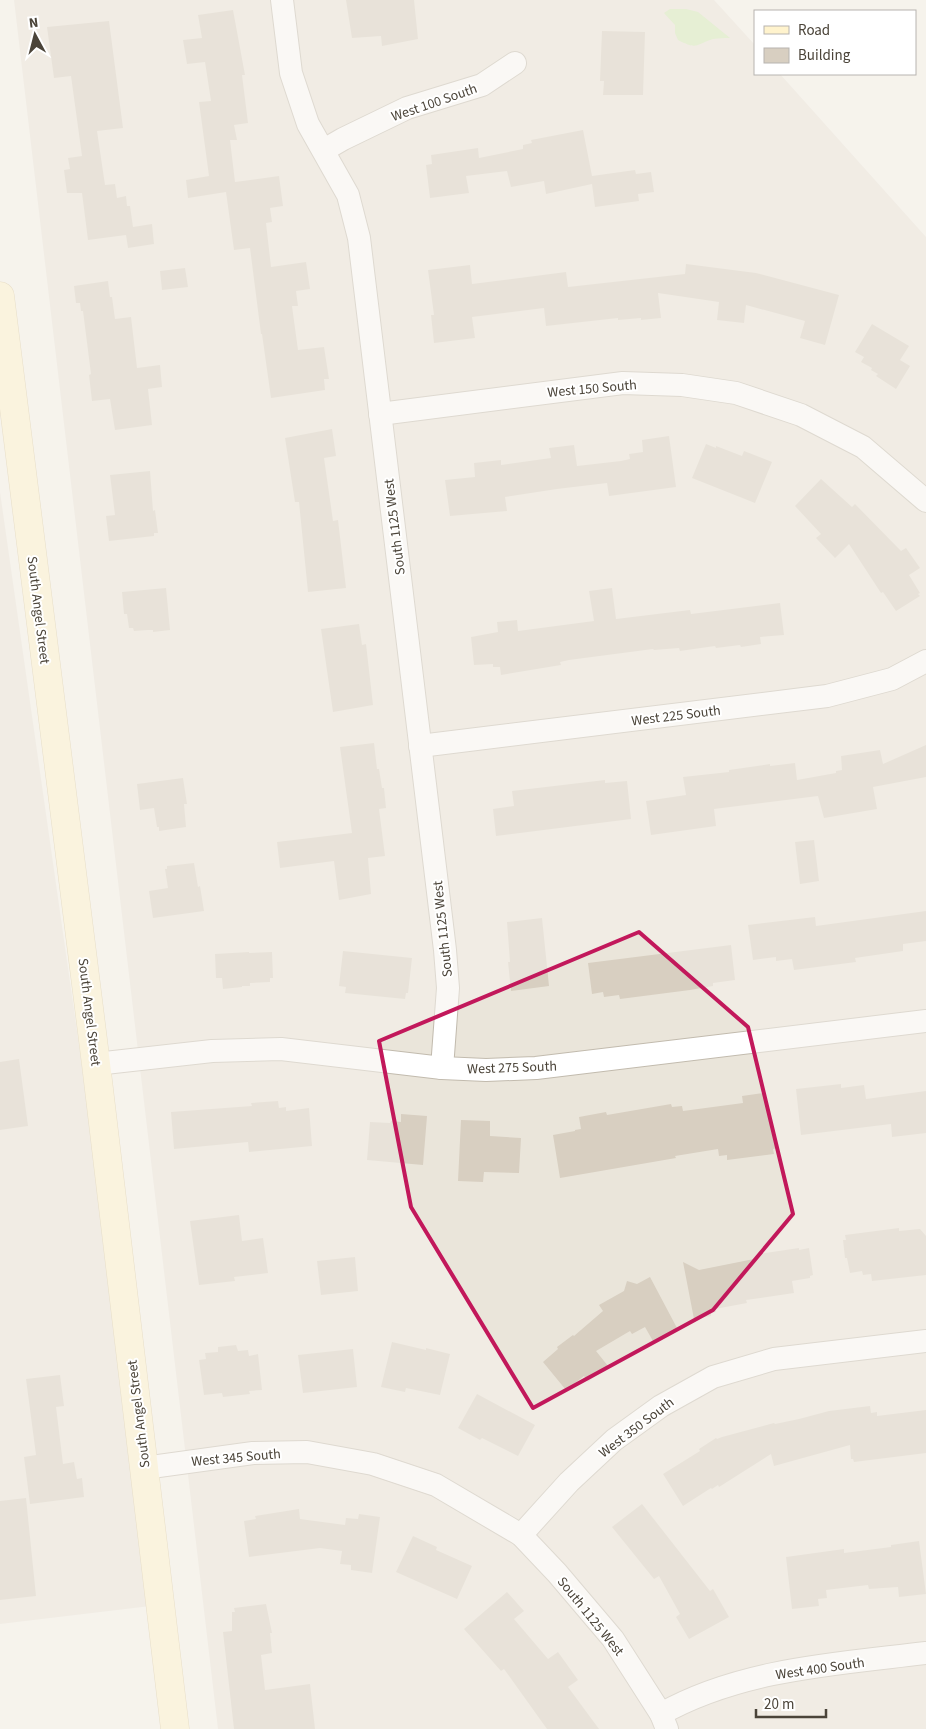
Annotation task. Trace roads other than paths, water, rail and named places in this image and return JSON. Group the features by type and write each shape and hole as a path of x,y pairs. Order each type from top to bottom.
{"main road":[{"name":"South Angel Street","path":"0,296 96,1064 175,1729"}],"street":[{"name":"South 1125 West","path":"282,0 291,73 308,124 348,195 359,238 445,950 448,988 442,1068"},
{"name":"West 100 South","path":"324,150 407,108 482,85 514,63"},
{"name":"West 150 South","path":"380,414 623,383 682,385 736,393 801,415 863,447 926,501"},
{"name":"West 225 South","path":"420,746 827,696 892,679 926,661"},
{"name":"West 275 South","path":"96,1064 212,1051 281,1048 442,1068 486,1070 536,1068 926,1021"},
{"name":"West 350 South","path":"521,1535 569,1482 614,1440 661,1406 713,1378 774,1359 926,1342"},
{"name":"West 345 South","path":"144,1468 253,1453 307,1452 374,1464 436,1485 521,1535"},
{"name":"South 1125 West","path":"521,1535 557,1573 613,1639 664,1721"},
{"name":"West 400 South","path":"664,1721 683,1702 726,1686 790,1670 926,1653"}]}
